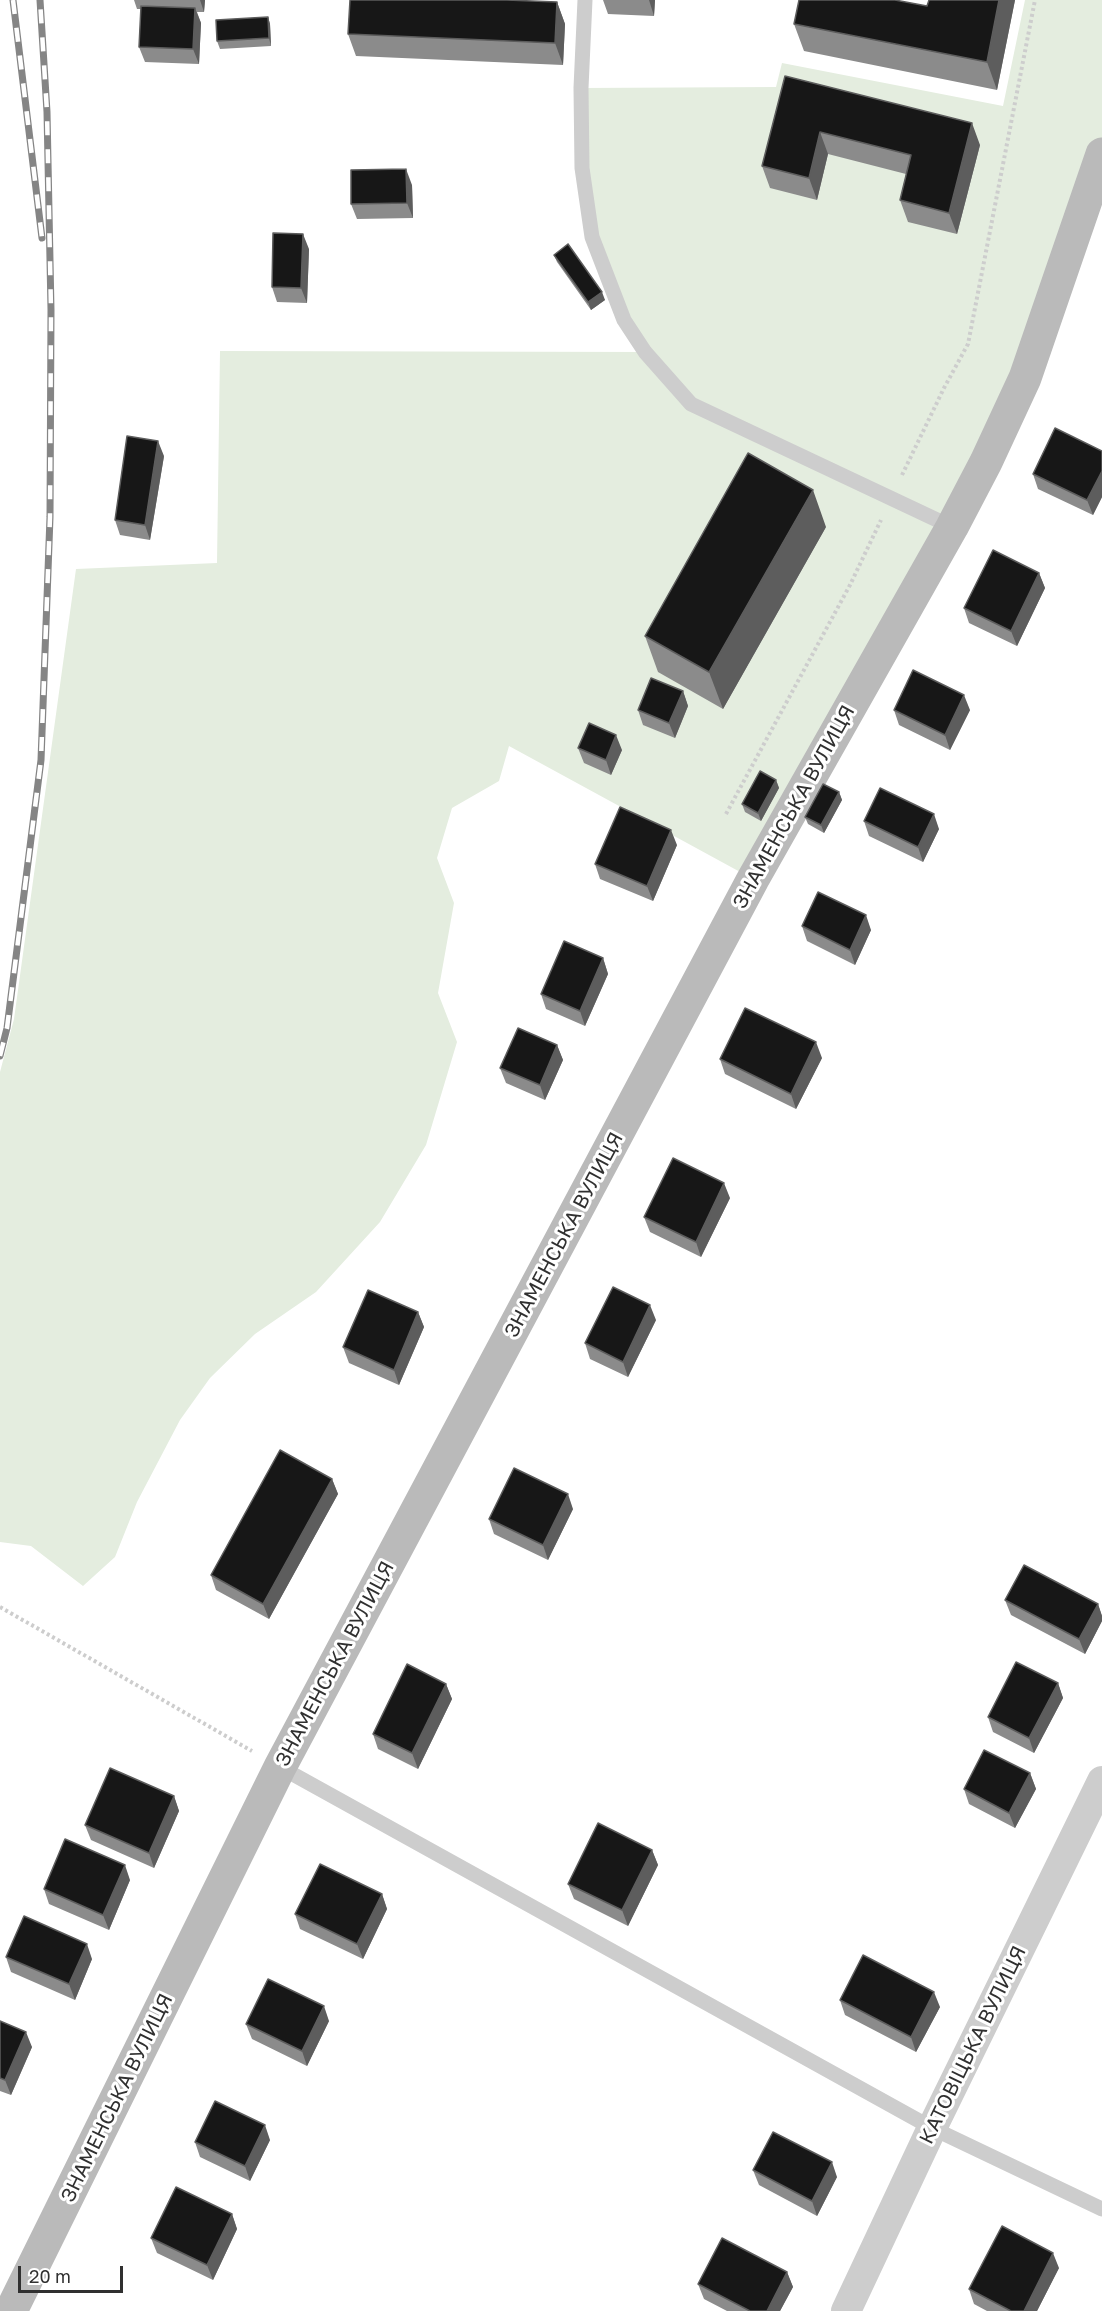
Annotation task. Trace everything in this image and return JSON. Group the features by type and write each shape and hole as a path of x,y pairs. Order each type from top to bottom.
{"main road":[{"name":"ЗНАМЕНСЬКА ВУЛИЦЯ","path":"11,2311 280,1767 753,879 987,462 1025,378 1102,154"}],"street":[{"name":"КАТОВІЦЬКА ВУЛИЦЯ","path":"846,2311 932,2128 1102,1781"}],"lane":[{"path":"585,0 581,88 582,168 592,237 624,321 645,352 691,404 952,527"},
{"path":"280,1767 932,2128 1102,2209"}],"path":[{"path":"726,814 850,585 944,388 968,344 1035,0"},
{"path":"0,1607 280,1767"}],"shaded area":[{"path":"1025,0 1102,0 1102,154 1025,378 753,879 509,746 499,781 452,808 437,858 454,903 438,993 457,1042 426,1145 380,1222 316,1292 255,1334 210,1378 180,1420 137,1502 115,1557 83,1586 31,1546 0,1542 0,1072 14,1019 76,569 217,563 220,351 644,352 592,237 581,88 776,87 782,63 1003,106"}],"building":[{"path":"350,0 557,2 555,43 348,34"},
{"path":"799,0 895,0 927,6 929,0 999,0 987,62 794,24"},
{"path":"141,6 195,8 193,49 139,47"},
{"path":"268,17 269,38 217,41 216,20"},
{"path":"785,76 972,123 949,213 900,200 911,155 820,132 809,178 762,166"},
{"path":"406,169 407,203 351,204 351,170"},
{"path":"273,233 303,234 301,288 272,287"},
{"path":"568,244 602,292 588,302 554,255"},
{"path":"1055,428 1102,451 1102,471 1087,500 1033,474"},
{"path":"127,436 158,441 145,525 115,520"},
{"path":"748,453 813,490 709,672 645,636"},
{"path":"993,550 1039,573 1011,631 964,608"},
{"path":"913,670 964,695 945,735 894,710"},
{"path":"651,678 683,691 669,723 638,710"},
{"path":"589,723 616,735 606,760 578,748"},
{"path":"760,771 776,780 758,813 742,804"},
{"path":"823,784 839,792 821,825 805,817"},
{"path":"880,788 934,814 918,847 864,821"},
{"path":"620,807 671,830 647,886 595,864"},
{"path":"818,892 866,915 850,950 802,926"},
{"path":"564,941 603,958 580,1011 541,994"},
{"path":"745,1008 816,1042 791,1094 720,1059"},
{"path":"518,1028 557,1045 540,1085 500,1068"},
{"path":"673,1158 724,1183 696,1242 644,1217"},
{"path":"613,1287 650,1305 623,1362 585,1343"},
{"path":"368,1290 418,1312 394,1370 343,1347"},
{"path":"280,1450 332,1479 263,1604 211,1575"},
{"path":"514,1468 568,1494 543,1545 489,1519"},
{"path":"1024,1565 1098,1604 1079,1639 1005,1600"},
{"path":"1016,1662 1058,1683 1029,1738 988,1717"},
{"path":"407,1664 446,1684 412,1753 373,1734"},
{"path":"984,1750 1030,1773 1009,1813 964,1789"},
{"path":"110,1768 174,1796 149,1853 85,1825"},
{"path":"598,1823 652,1850 622,1910 568,1884"},
{"path":"65,1839 125,1865 103,1915 44,1889"},
{"path":"320,1864 382,1894 357,1944 295,1914"},
{"path":"24,1916 87,1944 69,1984 6,1957"},
{"path":"863,1955 934,1992 911,2037 840,2000"},
{"path":"268,1979 324,2006 302,2051 246,2024"},
{"path":"0,2021 26,2032 5,2080 0,2078"},
{"path":"215,2101 265,2125 245,2166 195,2142"},
{"path":"773,2132 832,2162 812,2201 753,2170"},
{"path":"176,2187 232,2214 207,2265 151,2238"},
{"path":"1002,2226 1053,2253 1024,2311 1011,2311 969,2289"},
{"path":"722,2238 787,2272 767,2311 750,2311 698,2284"}],"railway":[{"path":"13,0 42,238"},
{"path":"0,1056 7,1028 41,760 50,517 51,310 47,112 40,0"}]}
